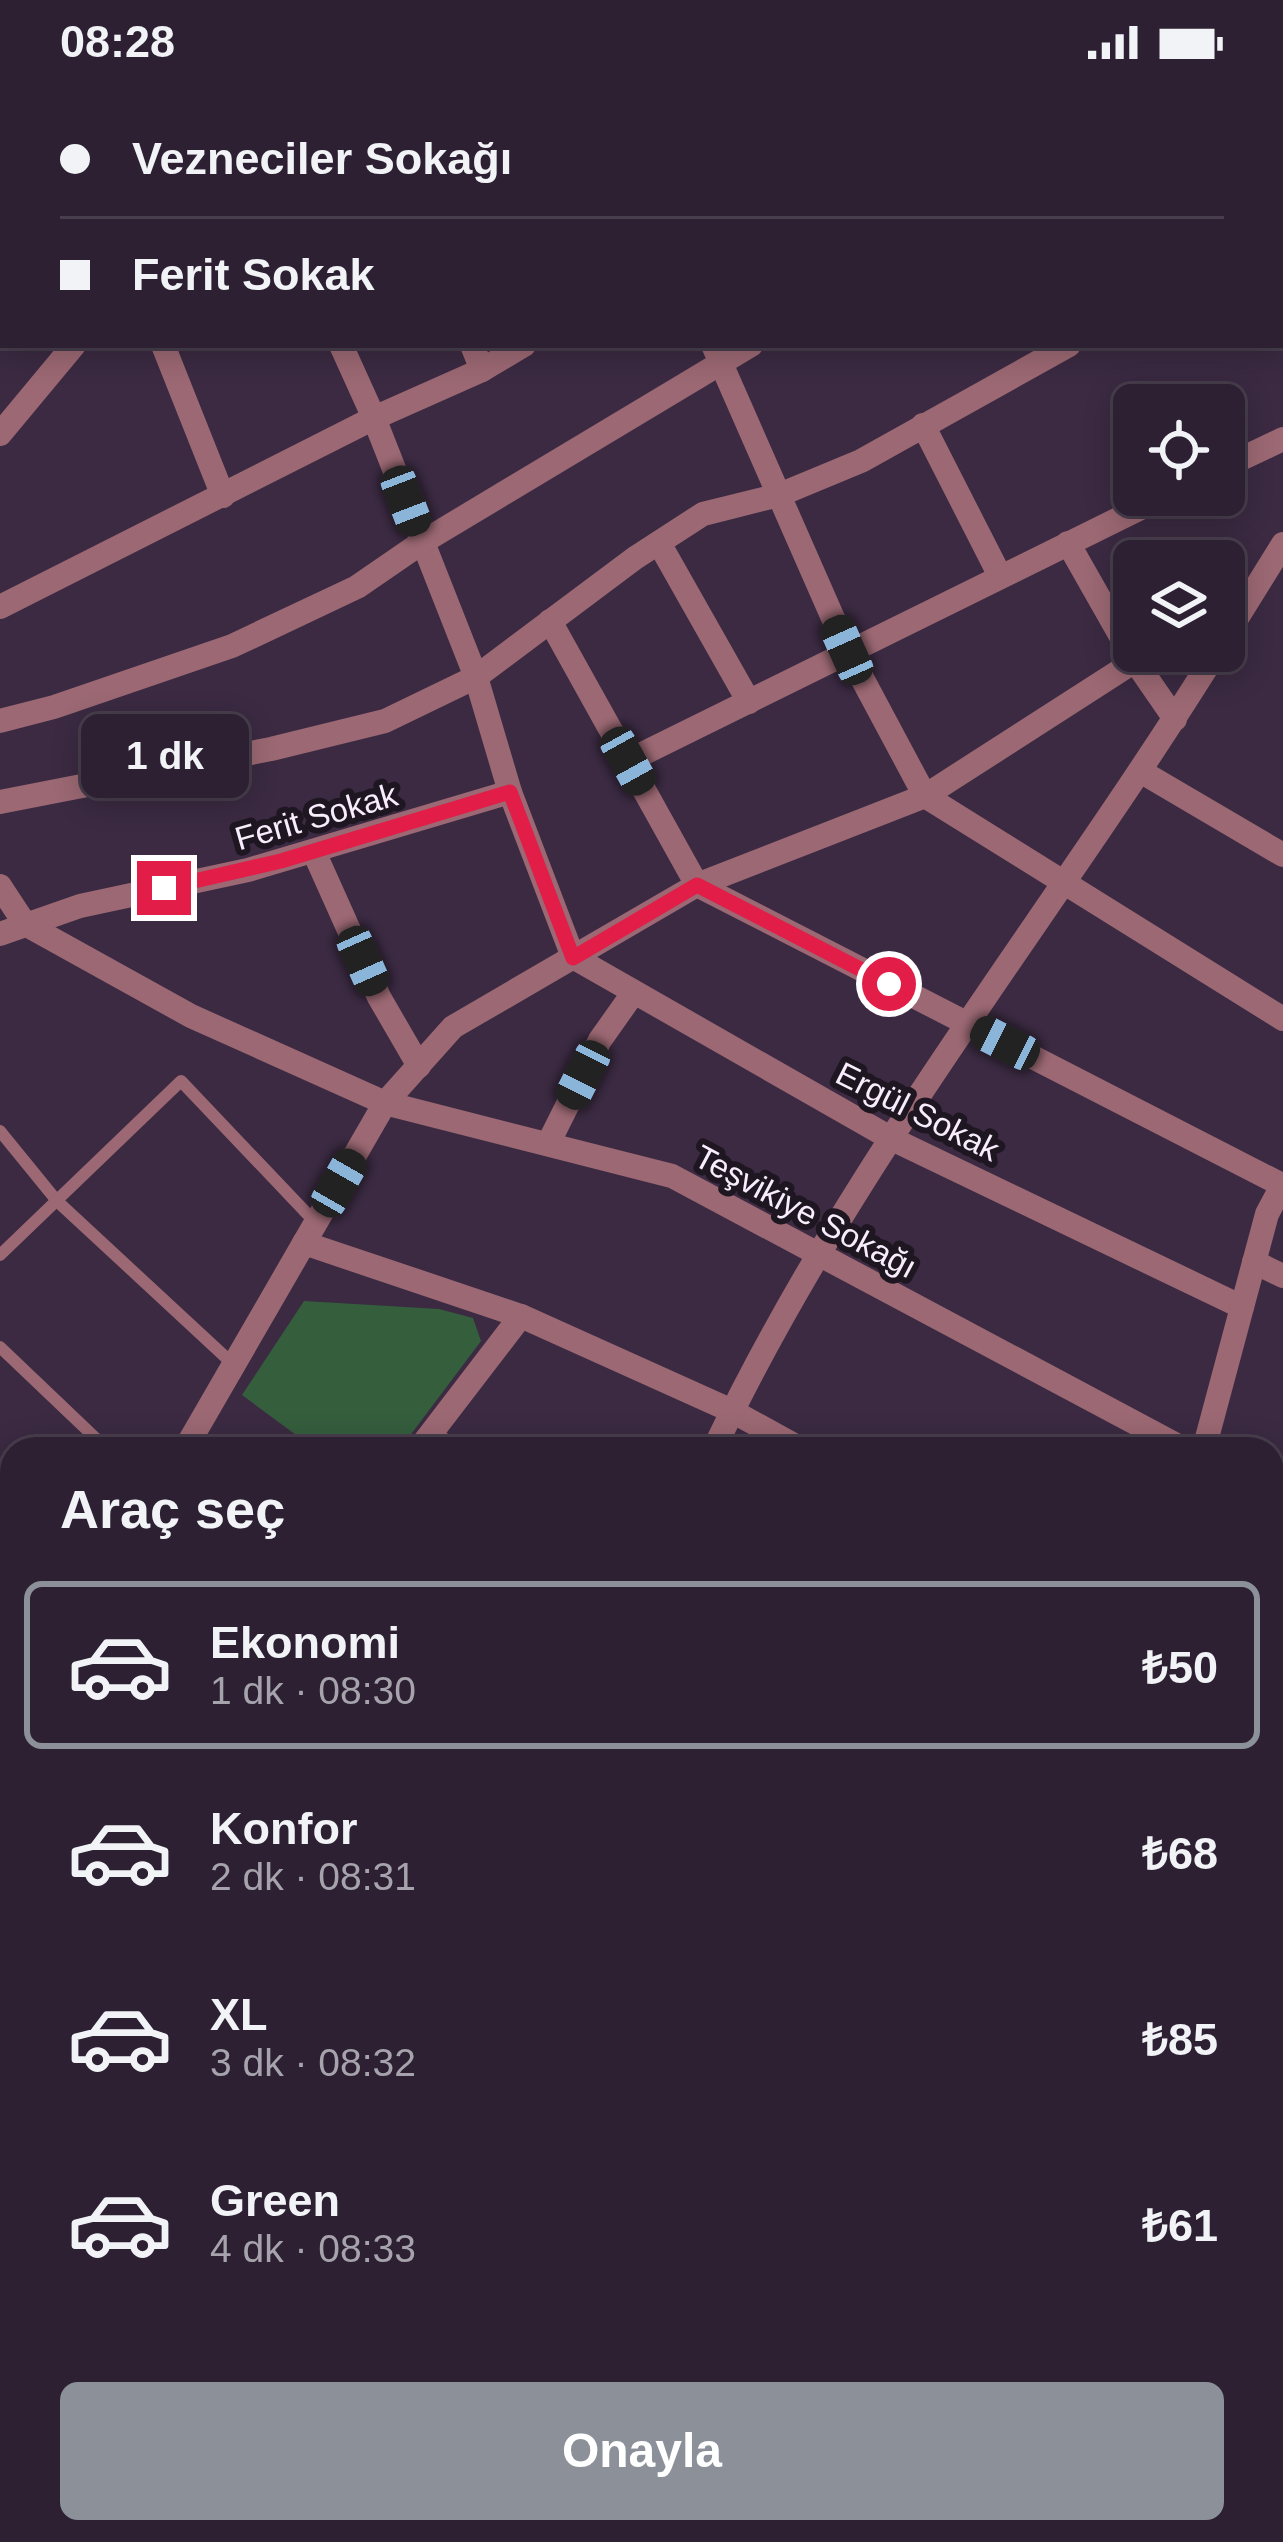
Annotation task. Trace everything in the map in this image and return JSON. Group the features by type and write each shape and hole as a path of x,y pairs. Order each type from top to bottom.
{"street":[{"path":"0,434 72,348"},
{"path":"164,348 223,496"},
{"path":"342,348 476,676 510,792 573,958"},
{"path":"473,348 482,370"},
{"path":"0,607 519,348"},
{"path":"0,802 385,722 476,676 703,514 779,495 862,461 1063,348"},
{"path":"0,721 232,646 356,587 717,353 847,650 925,796 1283,1019"},
{"path":"922,425 1000,576"},
{"path":"1245,457 1283,439"},
{"path":"628,761 1124,516"},
{"path":"659,543 749,702"},
{"path":"1068,543 1113,622"},
{"path":"1245,605 1283,544"},
{"path":"550,621 697,885 1283,1185 1267,1214 1207,1437"},
{"path":"192,1437 385,1103 453,1028 697,885 925,796 1118,672"},
{"path":"1143,672 1175,719"},
{"path":"720,1437 818,1254 966,1023 1065,884 1203,672"},
{"path":"1140,771 1283,855"},
{"name":"Ferit Sokak","path":"0,934 80,906 314,852 510,792"},
{"path":"314,852 379,997 419,1066"},
{"name":"Teşvikiye Sokağı","path":"0,886 25,923 191,1016 385,1103 672,1176 1161,1437"},
{"name":"Ergül Sokak","path":"573,958 892,1139 1242,1307"},
{"path":"548,1144 601,1040 634,992"},
{"path":"310,1233 521,1316 779,1437"},
{"path":"1254,1262 1283,1276"},
{"path":"428,1437 521,1316"}],"lane":[{"path":"0,1255 182,1082 310,1233"},
{"path":"0,1131 57,1202 234,1365"},
{"path":"0,1348 94,1437"}],"green space":[{"path":"304,1301 439,1309 473,1318 481,1341 409,1437 299,1437 242,1395"}],"route":[{"path":"164,888 373,836 510,792 573,958 697,885 889,984"}]}
